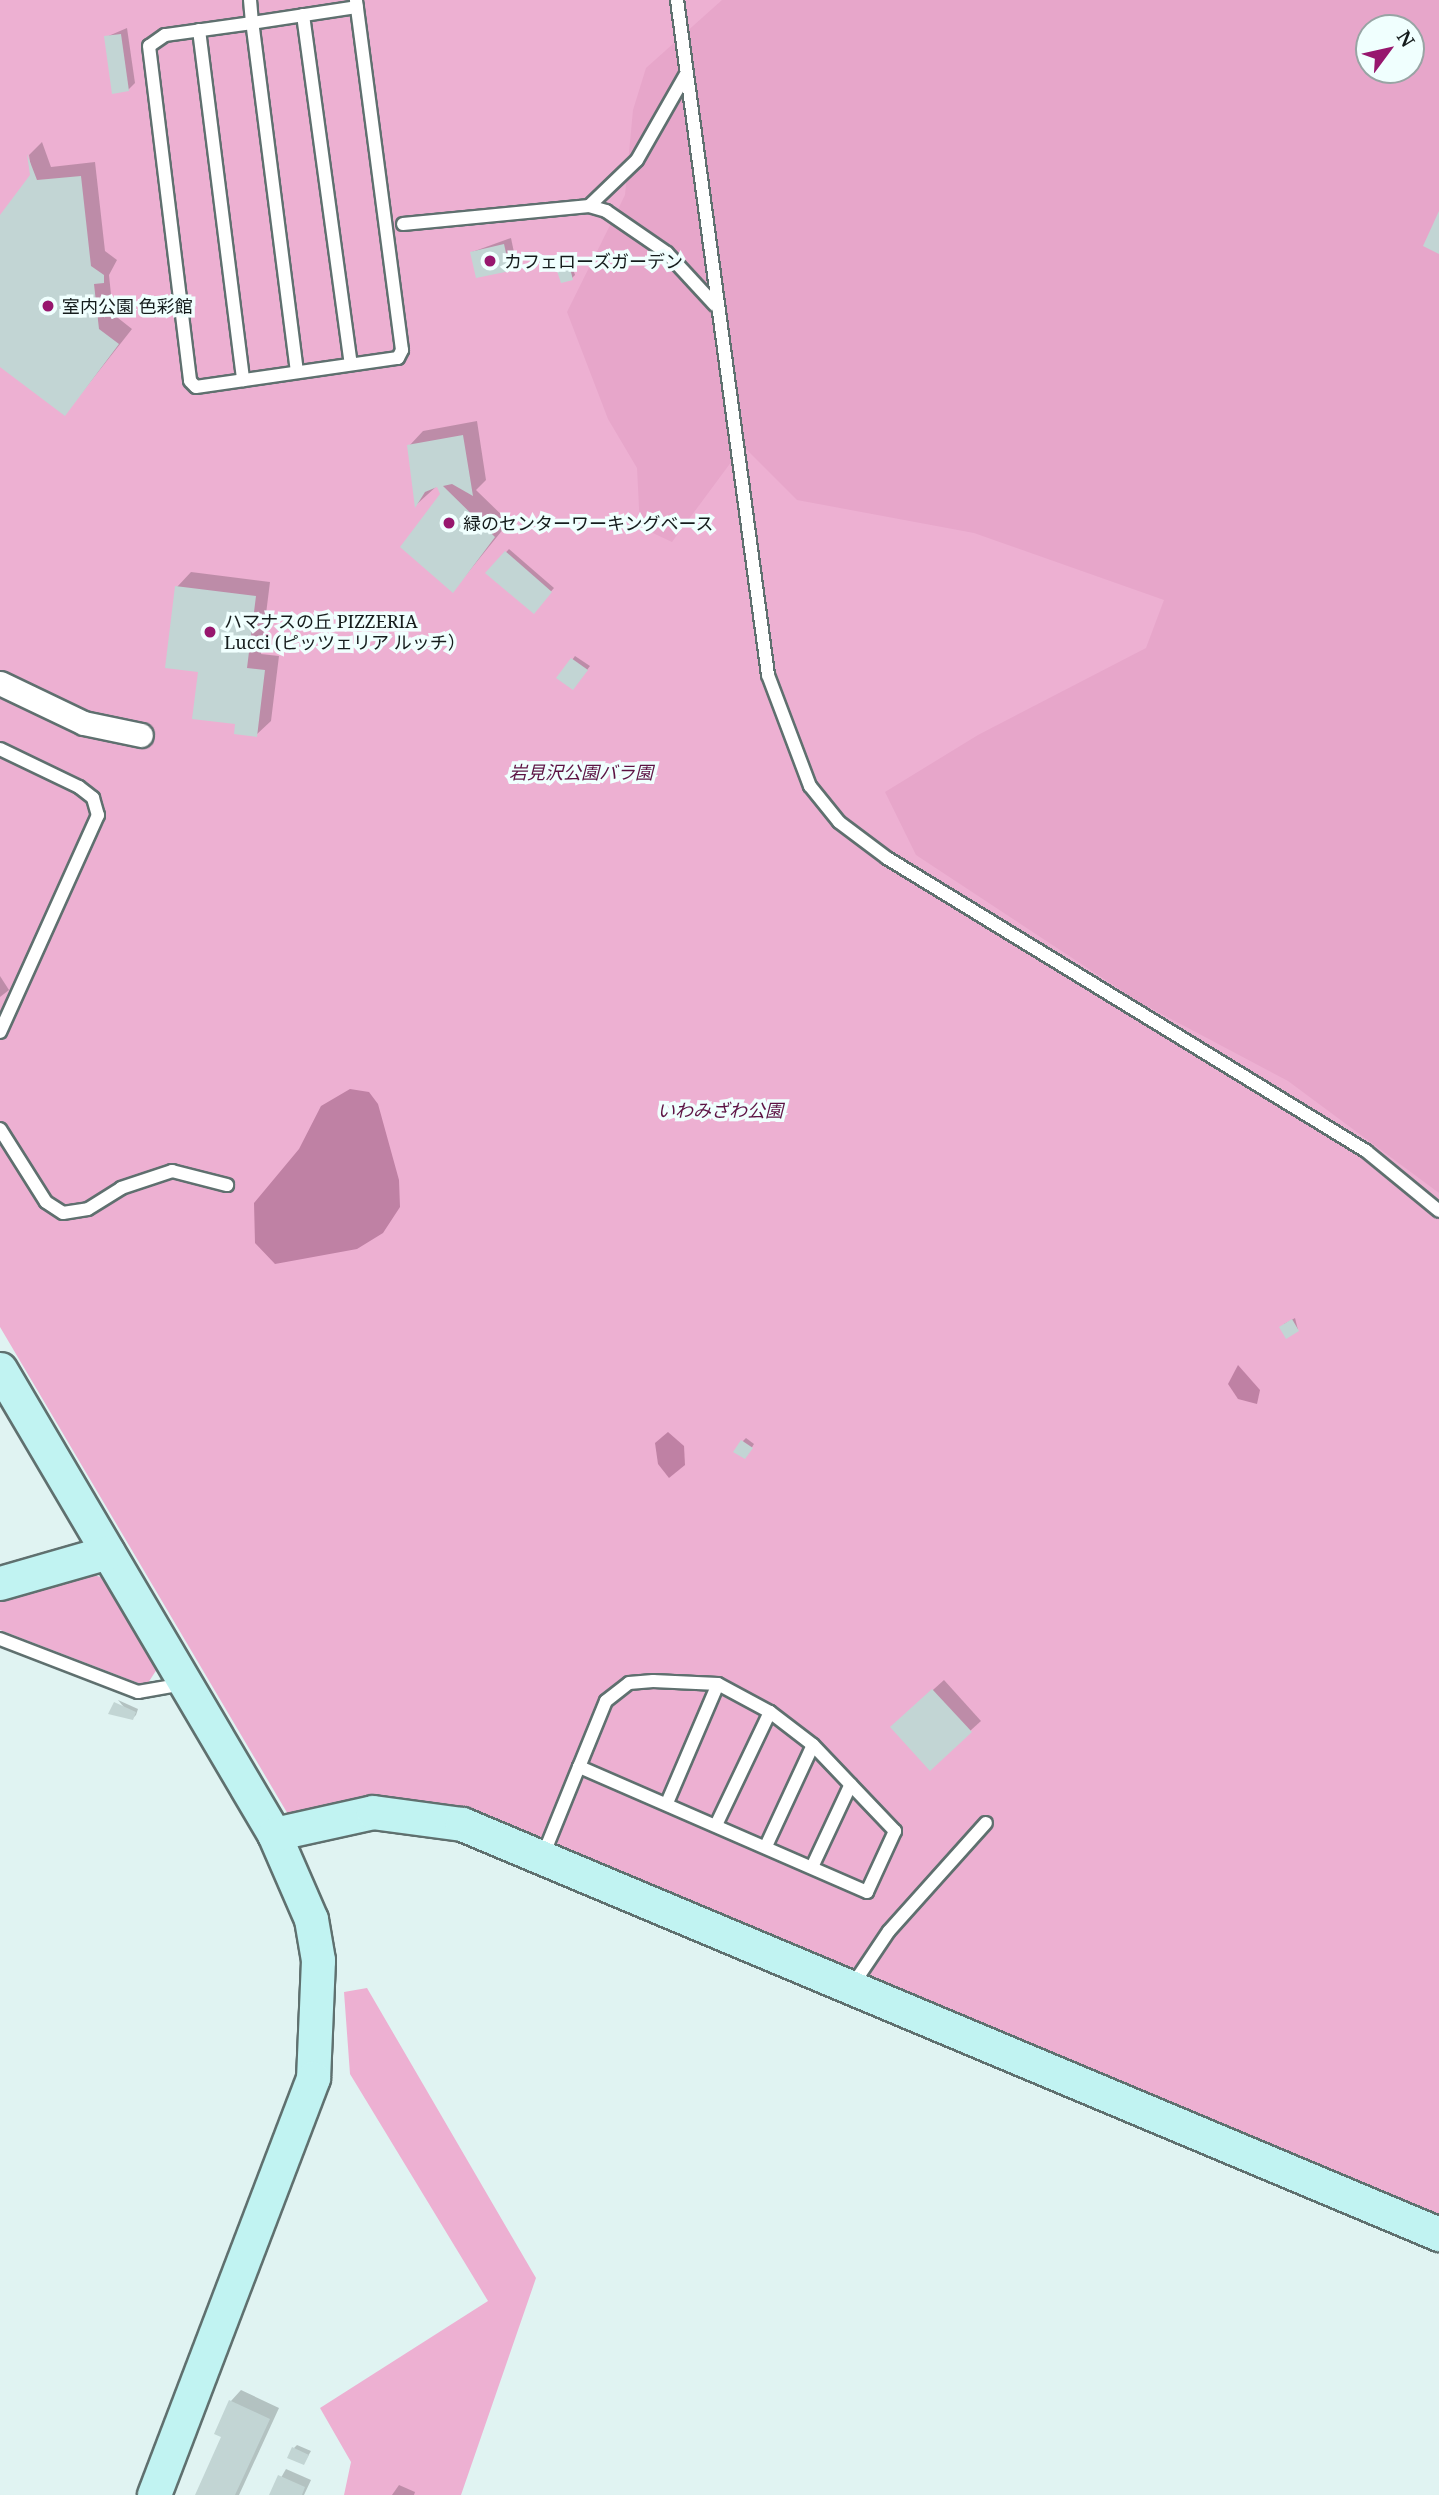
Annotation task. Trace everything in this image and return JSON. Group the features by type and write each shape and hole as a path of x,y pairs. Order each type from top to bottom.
{"street":[{"path":"0,683 85,723 141,735"},
{"path":"0,1369 274,1834 311,1919 318,1961 313,2078 154,2495"},
{"path":"0,1583 108,1552"},
{"path":"274,1834 373,1812 425,1814 544,1853 1439,2234"}],"lane":[{"path":"250,0 297,372"},
{"path":"677,0 768,675 791,748 820,801 887,858 1366,1151 1439,1211"},
{"path":"357,3 402,350 398,358 196,387 190,381 148,64 154,37 303,15 357,3"},
{"path":"303,15 351,364"},
{"path":"199,30 243,380"},
{"path":"589,206 637,160 686,74"},
{"path":"403,224 589,206 632,225 705,288 718,309"},
{"path":"0,749 79,787 93,798 98,815 0,1032"},
{"path":"0,1129 46,1202 63,1213 88,1209 121,1188 172,1171 227,1185"},
{"path":"0,1639 138,1692 186,1684"},
{"path":"544,1853 579,1767 616,1690 653,1681 718,1684 770,1712 813,1745 895,1831 867,1892 767,1844 579,1767"},
{"path":"667,1803 718,1684"},
{"path":"717,1823 770,1712"},
{"path":"767,1844 813,1745"},
{"path":"813,1865 851,1784"},
{"path":"852,1986 889,1931 986,1823"}],"green space":[{"name":"いわみざわ公園","path":"0,0 1439,0 1439,2219 516,1827 442,1803 366,1801 289,1816 0,1327"},
{"path":"89,1574 105,1578 159,1666 146,1686 0,1630 0,1597"},
{"path":"367,1988 536,2278 461,2495 344,2495 351,2462 320,2408 488,2301 350,2074 344,1992"}],"shaded area":[{"path":"722,0 1439,0 1439,1193 1288,1081 1139,1002 916,855 885,792 978,735 1146,648 1164,600 974,533 797,500 743,446 672,542 640,527 637,468 608,419 567,312 625,195 633,110 646,68"},
{"path":"350,1089 369,1092 378,1104 399,1180 400,1207 383,1233 357,1249 275,1264 255,1243 254,1203 299,1149 321,1106"},
{"path":"1238,1365 1260,1390 1257,1404 1238,1399 1228,1384"},
{"path":"668,1432 684,1446 685,1465 669,1478 658,1464 655,1443"}],"building":[{"path":"121,34 129,91 112,94 104,36"},
{"name":"室内公園 色彩館","path":"27,154 37,180 81,176 91,266 104,275 104,283 94,284 99,329 119,344 65,416 0,367 0,215 30,175"},
{"path":"1439,211 1439,254 1423,246"},
{"name":"カフェローズガーデン","path":"504,244 510,271 476,278 470,252"},
{"path":"569,264 573,280 561,283 556,268"},
{"name":"緑のセンターワーキングベース","path":"463,435 473,496 452,484 443,486 495,537 453,593 400,547 440,494 437,487 425,492 415,508 407,445"},
{"path":"505,551 552,592 534,614 485,573"},
{"name":"ハマナスの丘 PIZZERIA Lucci (ピッツェリア ルッチ）","path":"175,586 256,596 247,668 265,670 257,737 234,734 235,724 192,719 198,672 165,668"},
{"path":"571,658 588,670 573,690 556,678"},
{"path":"1292,1319 1299,1331 1286,1339 1279,1327"},
{"path":"741,1440 753,1448 745,1459 733,1452"},
{"path":"932,1689 972,1732 930,1771 890,1727"},
{"path":"114,1702 136,1712 133,1720 108,1714"},
{"path":"229,2400 270,2419 235,2495 195,2495 221,2437 214,2434"},
{"path":"292,2447 309,2455 304,2465 287,2458"},
{"path":"278,2475 305,2487 302,2495 269,2495"}],"place":[{"name":"カフェローズガーデン","path":"490,261"},
{"name":"室内公園 色彩館","path":"48,306"},
{"name":"緑のセンターワーキングベース","path":"449,523"},
{"name":"ハマナスの丘 PIZZERIA Lucci (ピッツェリア ルッチ）","path":"210,632"}],"park label":[{"name":"岩見沢公園バラ園","path":"581,772"}]}
